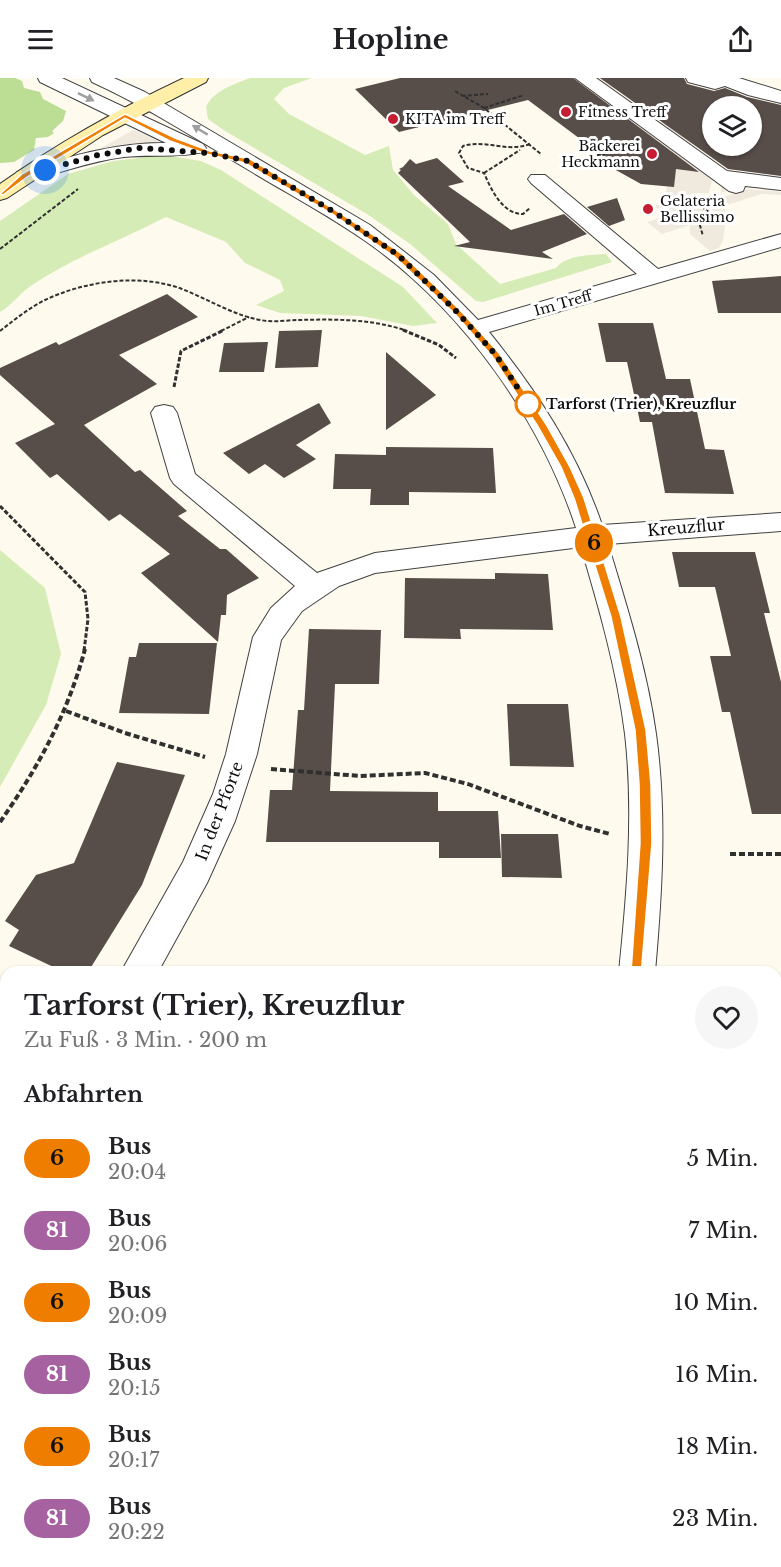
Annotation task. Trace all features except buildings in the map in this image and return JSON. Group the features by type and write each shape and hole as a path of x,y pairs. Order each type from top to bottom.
{"main road":[{"path":"0,194 24,176 125,116 199,78"}],"street":[{"path":"47,78 173,140 208,153"},
{"path":"99,78 152,102 204,132 334,212 398,255 496,355 541,424 565,467 592,535 616,617 640,730 645,784 646,843 637,966"},
{"path":"695,78 707,82 729,79 755,91 781,97"},
{"path":"579,79 670,131 725,179"},
{"path":"638,142 670,131"},
{"path":"24,176 85,158 140,148 208,153 248,161"},
{"path":"704,195 707,178 770,185"},
{"path":"538,179 654,277"},
{"name":"Im Treff","path":"472,329 781,240"},
{"path":"164,414 183,477 314,585"},
{"name":"Kreuzflur","path":"592,535 720,524 781,522"},
{"name":"In der Pforte","path":"143,966 176,911 211,839 238,766 269,632 288,606 314,585 342,572 375,563 592,535"}],"path":[{"path":"462,96 488,94 483,90"},
{"path":"455,91 484,108 544,156"},
{"path":"484,108 524,95"},
{"path":"520,149 505,148 481,141 463,146 459,153 468,168 484,173 495,196 516,214 523,214"},
{"path":"484,173 530,144"},
{"path":"591,156 605,154"},
{"path":"0,249 83,185"},
{"path":"704,195 697,203 711,214 735,220"},
{"path":"692,216 699,222"},
{"path":"0,331 45,300 75,290 105,284 146,283 177,288 265,321 370,322 416,333 439,343 457,358 496,355"},
{"path":"164,414 174,386 181,351 249,316"},
{"path":"0,506 85,592 89,608 86,645 66,711 0,822"},
{"path":"66,711 125,732 238,766 360,776 425,774 468,784 580,826 646,843"},
{"path":"730,854 781,854"}],"green space":[{"path":"0,78 15,78 22,81 24,88 40,92 43,99 66,111 63,121 52,131 54,133 48,137 36,138 34,150 14,162 0,163"},
{"path":"250,78 312,78 284,88 274,99 289,114 365,155 389,146 393,170 414,195 448,224 456,244 500,284 556,268 566,260 579,257 606,254 612,262 483,302 476,301 410,244 367,214 208,119 206,107 214,96"},
{"path":"164,155 201,161 221,170 403,287 437,323 413,326 361,316 280,313 256,305 284,291 280,280 245,263 226,242 166,217 48,275 28,288 0,312 0,221 68,174 113,161"},
{"path":"0,550 45,588 61,654 46,705 0,787"}],"shaded area":[{"path":"553,78 624,78 631,83 612,90 660,123 678,117 702,134 702,140 690,144 702,152 702,156 707,156 731,173 751,182 721,193 722,183 718,178 712,181 709,193 692,193 686,199 688,210 696,215 688,218 690,225 662,234 647,222 661,218 661,209 656,208 656,205 665,205 665,200 670,200 671,194 666,193 667,186"},
{"path":"133,130 175,144 125,145 87,156"},
{"path":"748,189 781,192 781,195 761,194 724,206 726,216 723,240 719,248 710,251 690,234 690,225 704,220 690,209 688,199 708,198 708,201 703,203 712,210 722,206 719,203 720,198"}],"bus line":[{"name":"6","path":"0,194 70,147 125,116 173,140 208,153 248,161 334,212 398,255 457,312 496,355 541,424 579,498 592,535 626,658 640,730 645,784 646,843 638,966"}],"place":[{"name":"Fitness Treff","path":"566,112"},
{"name":"KITA im Treff","path":"393,119"},
{"name":"Bäckerei Heckmann","path":"652,154"},
{"name":"Gelateria Bellissimo","path":"648,209"},
{"name":"Tarforst (Trier), Kreuzflur","path":"528,404"}],"route":[{"path":"45,170 110,152 140,148 166,148 208,153 248,161 334,212 398,255 457,312 496,355 531,408 528,404"}]}
